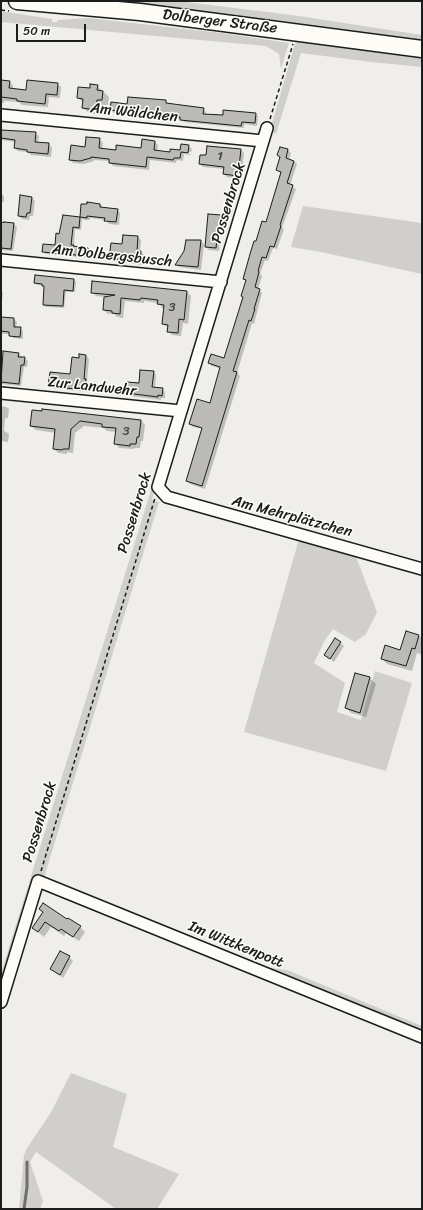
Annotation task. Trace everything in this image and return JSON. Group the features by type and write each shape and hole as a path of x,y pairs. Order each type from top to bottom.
{"main road":[{"name":"Dolberger Straße","path":"17,1 140,12 422,49"}],"street":[{"name":"Am Wäldchen","path":"1,115 263,141"},
{"name":"Possenbrock","path":"158,487 267,128"},
{"name":"Am Dolbergsbusch","path":"1,260 221,282"},
{"name":"Zur Landwehr","path":"1,393 180,411"},
{"name":"Am Mehrplätzchen","path":"158,487 168,497 422,569"},
{"name":"Possenbrock","path":"1,1002 38,880"},
{"name":"Im Wittkenpott","path":"38,880 422,1037"}],"path":[{"path":"267,128 296,32"},
{"name":"Possenbrock","path":"38,880 158,487"}],"shaded area":[{"path":"85,1 178,1 299,16 422,35 422,43"},
{"path":"1,11 52,19 52,22 57,22 58,20 88,18 222,33 289,43 281,69 279,54 266,46 1,22"},
{"path":"297,37 422,54 422,67 301,53 276,134 270,130"},
{"path":"303,206 422,223 422,274 291,247"},
{"path":"152,487 155,488 152,500 159,502 45,878 37,875 35,880 1,994 1,973"},
{"path":"299,539 355,554 377,612 366,634 355,642 333,629 325,640 314,663 345,683 337,712 361,720 375,671 412,683 386,771 244,732"},
{"path":"255,966 287,970 422,1026 422,1035"},
{"path":"71,1073 127,1094 113,1147 179,1174 157,1209 116,1209 36,1152 30,1162 43,1201 40,1209 19,1209 24,1155 27,1148 50,1114"}],"building":[{"path":"1,80 10,81 9,88 26,90 27,80 58,83 57,95 46,94 45,104 17,101 17,99 1,97"},
{"path":"90,84 98,85 97,90 103,91 102,100 97,100 96,110 82,108 83,99 77,98 78,87 90,88"},
{"path":"128,97 166,100 166,103 204,108 203,114 223,115 223,110 256,113 255,123 242,122 241,126 180,120 180,117 110,110 111,102 127,104"},
{"path":"1,130 36,132 35,142 49,143 48,154 27,152 27,150 14,148 15,140 1,138"},
{"path":"86,137 100,138 99,148 116,150 116,145 141,148 142,139 155,141 154,150 170,152 170,149 180,150 181,144 189,145 188,153 181,152 180,158 174,158 173,160 147,157 146,167 109,163 109,159 91,157 80,161 69,160 71,145 85,147"},
{"path":"207,146 241,149 238,176 223,174 224,167 199,164 200,155 206,155"},
{"path":"280,147 288,149 286,158 294,161 287,183 293,185 274,247 270,246 266,258 262,257 255,287 260,289 255,309 251,321 249,320 233,371 237,372 202,486 186,481 202,428 189,424 197,399 210,403 220,367 208,363 211,354 224,358 243,297 241,296 246,280 243,279 250,254 262,221 266,222 281,172 276,170 280,157 277,155"},
{"path":"20,195 32,197 30,213 27,213 26,217 18,216"},
{"path":"87,202 100,204 100,207 118,209 116,222 104,221 105,218 87,216 87,218 80,217 81,204 87,204"},
{"path":"208,214 221,215 220,230 218,229 216,248 205,247"},
{"path":"63,215 80,217 79,228 73,227 71,245 88,248 87,256 42,252 43,244 55,245 56,233 59,234"},
{"path":"1,223 14,223 11,249 1,248"},
{"path":"123,235 138,236 137,251 141,251 140,262 109,258 111,243 122,244"},
{"path":"186,240 201,240 198,267 175,265 184,251"},
{"path":"35,275 74,279 73,291 64,290 63,306 43,305 44,286 42,286 42,284 34,283"},
{"path":"92,281 187,291 184,320 179,319 178,333 167,332 168,325 162,324 164,305 157,304 158,300 121,298 120,314 103,310 104,297 115,295 91,293"},
{"path":"1,317 14,318 14,327 21,327 20,337 9,336 9,332 1,331"},
{"path":"3,351 19,353 18,357 25,357 24,365 21,365 19,384 1,382"},
{"path":"79,354 86,355 84,379 86,379 85,390 48,386 50,372 70,374 72,357 79,358"},
{"path":"140,370 154,371 152,387 163,388 162,396 158,395 158,397 126,393 127,382 139,383"},
{"path":"42,409 141,420 139,437 137,437 136,444 130,444 130,446 114,444 116,428 102,427 102,424 80,421 71,429 69,449 53,449 55,429 30,426 32,410 42,411"},
{"path":"406,631 419,635 415,649 412,648 406,666 381,659 385,645 400,650"},
{"path":"335,638 341,642 330,659 324,655"},
{"path":"355,673 370,677 360,713 345,708"},
{"path":"43,903 67,919 68,918 81,926 73,937 61,929 59,931 45,922 38,932 32,928 43,912 39,909"},
{"path":"60,951 70,956 60,975 50,969"}],"waterway":[{"path":"24,1209 27,1187 27,1162"}]}
